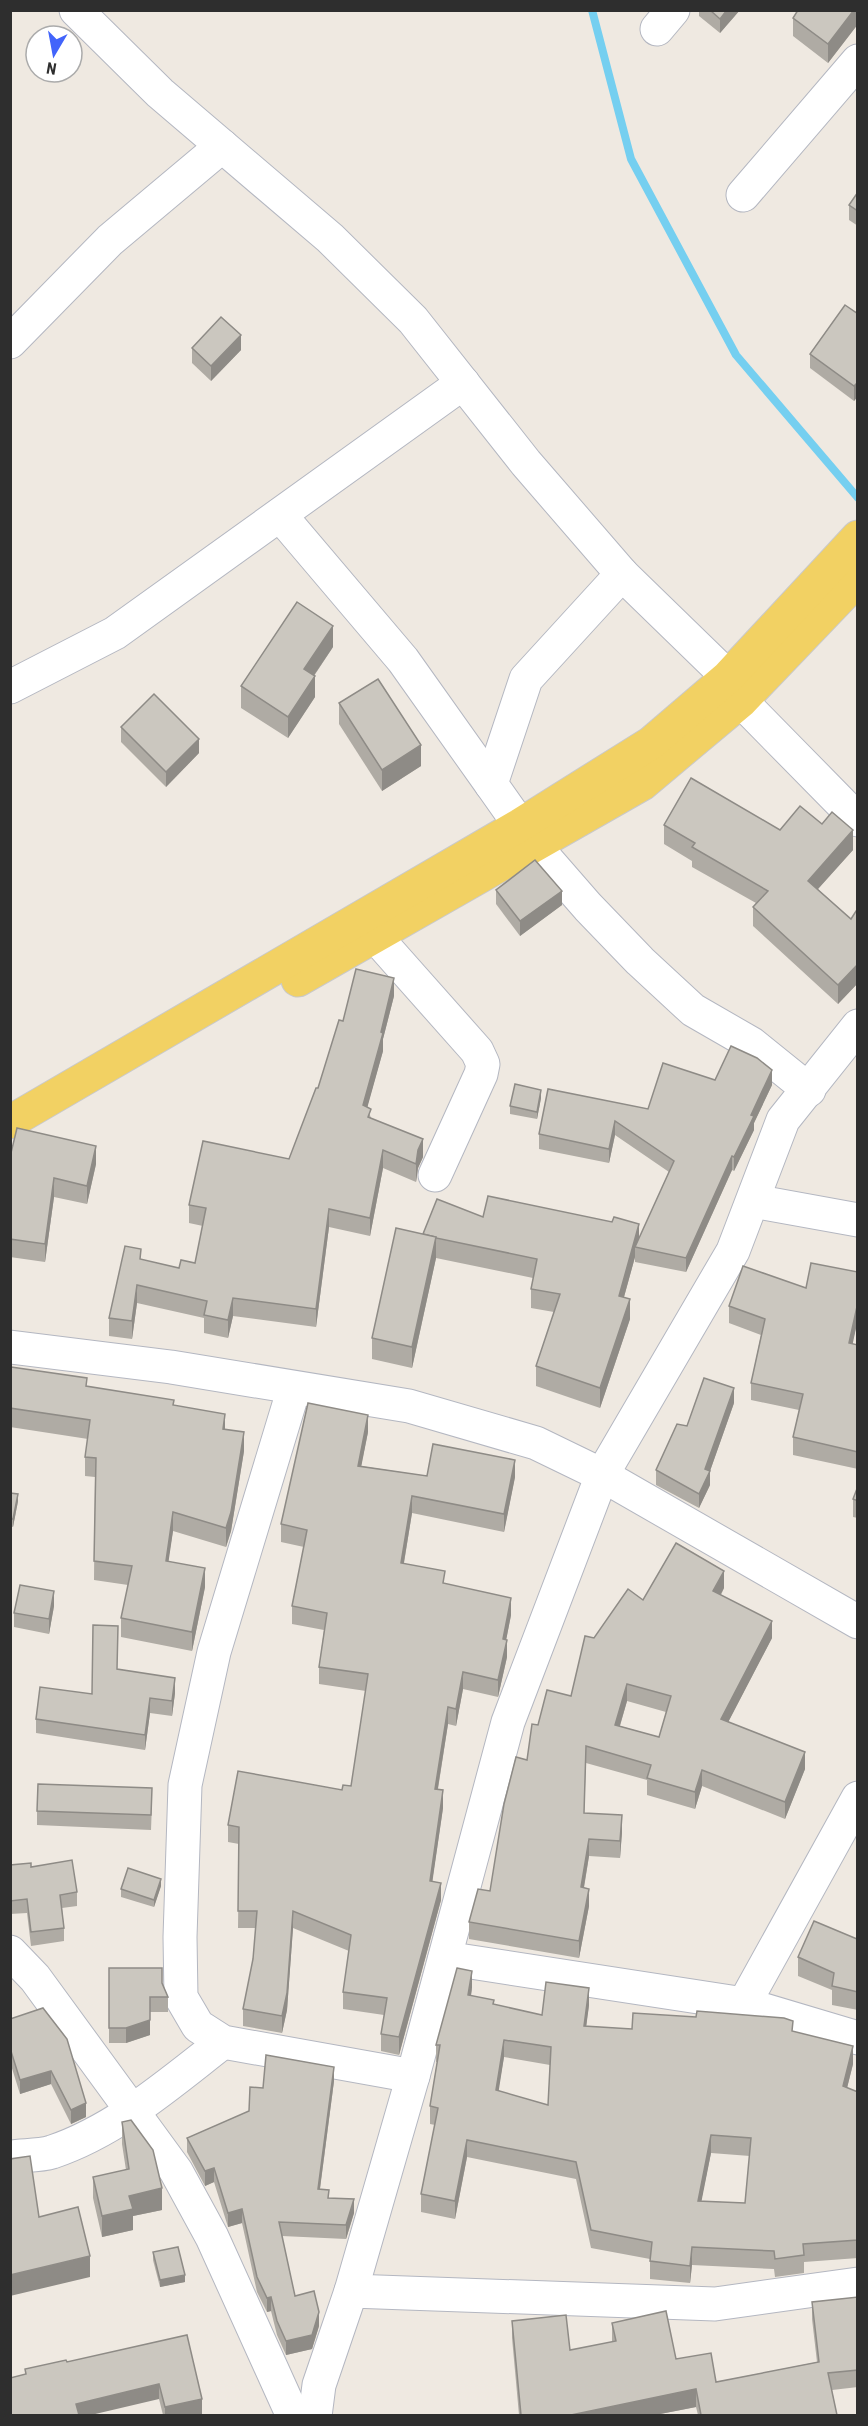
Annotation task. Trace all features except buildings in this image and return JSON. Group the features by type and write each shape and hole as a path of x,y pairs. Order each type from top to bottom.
{"main road":[{"path":"734,689 858,537"},
{"path":"10,1146 375,936 527,835 651,743 734,689 858,579"},
{"path":"10,1122 527,835"}],"street":[{"path":"76,10 160,93 330,238 413,320 526,462 622,574 858,820"},
{"path":"743,195 858,61"},
{"path":"10,342 110,240 222,146"},
{"path":"10,687 116,633 464,383"},
{"path":"280,515 403,660 527,835 588,907 640,961 693,1010 752,1044 809,1090"},
{"path":"491,784 526,679 622,574"},
{"path":"375,936 477,1051 483,1064 481,1074 435,1175"},
{"path":"296,2408 351,2292 413,2076 508,1722 602,1475 734,1251 783,1120 858,1026"},
{"path":"753,1201 858,1220"},
{"path":"10,1347 171,1367 409,1406 536,1443 602,1475 858,1622"},
{"path":"294,1388 214,1652 185,1785 180,1937 181,1997 198,2026 223,2042 413,2076"},
{"path":"744,2004 858,1798"},
{"path":"10,1952 35,1978 176,2171 212,2237 296,2408"},
{"path":"445,1958 744,2004 858,2038"},
{"path":"10,2157 50,2152 85,2137 133,2110 223,2042"},
{"path":"351,2292 715,2304 858,2284"}],"waterway":[{"path":"592,10 631,159 736,355 858,498"}]}
